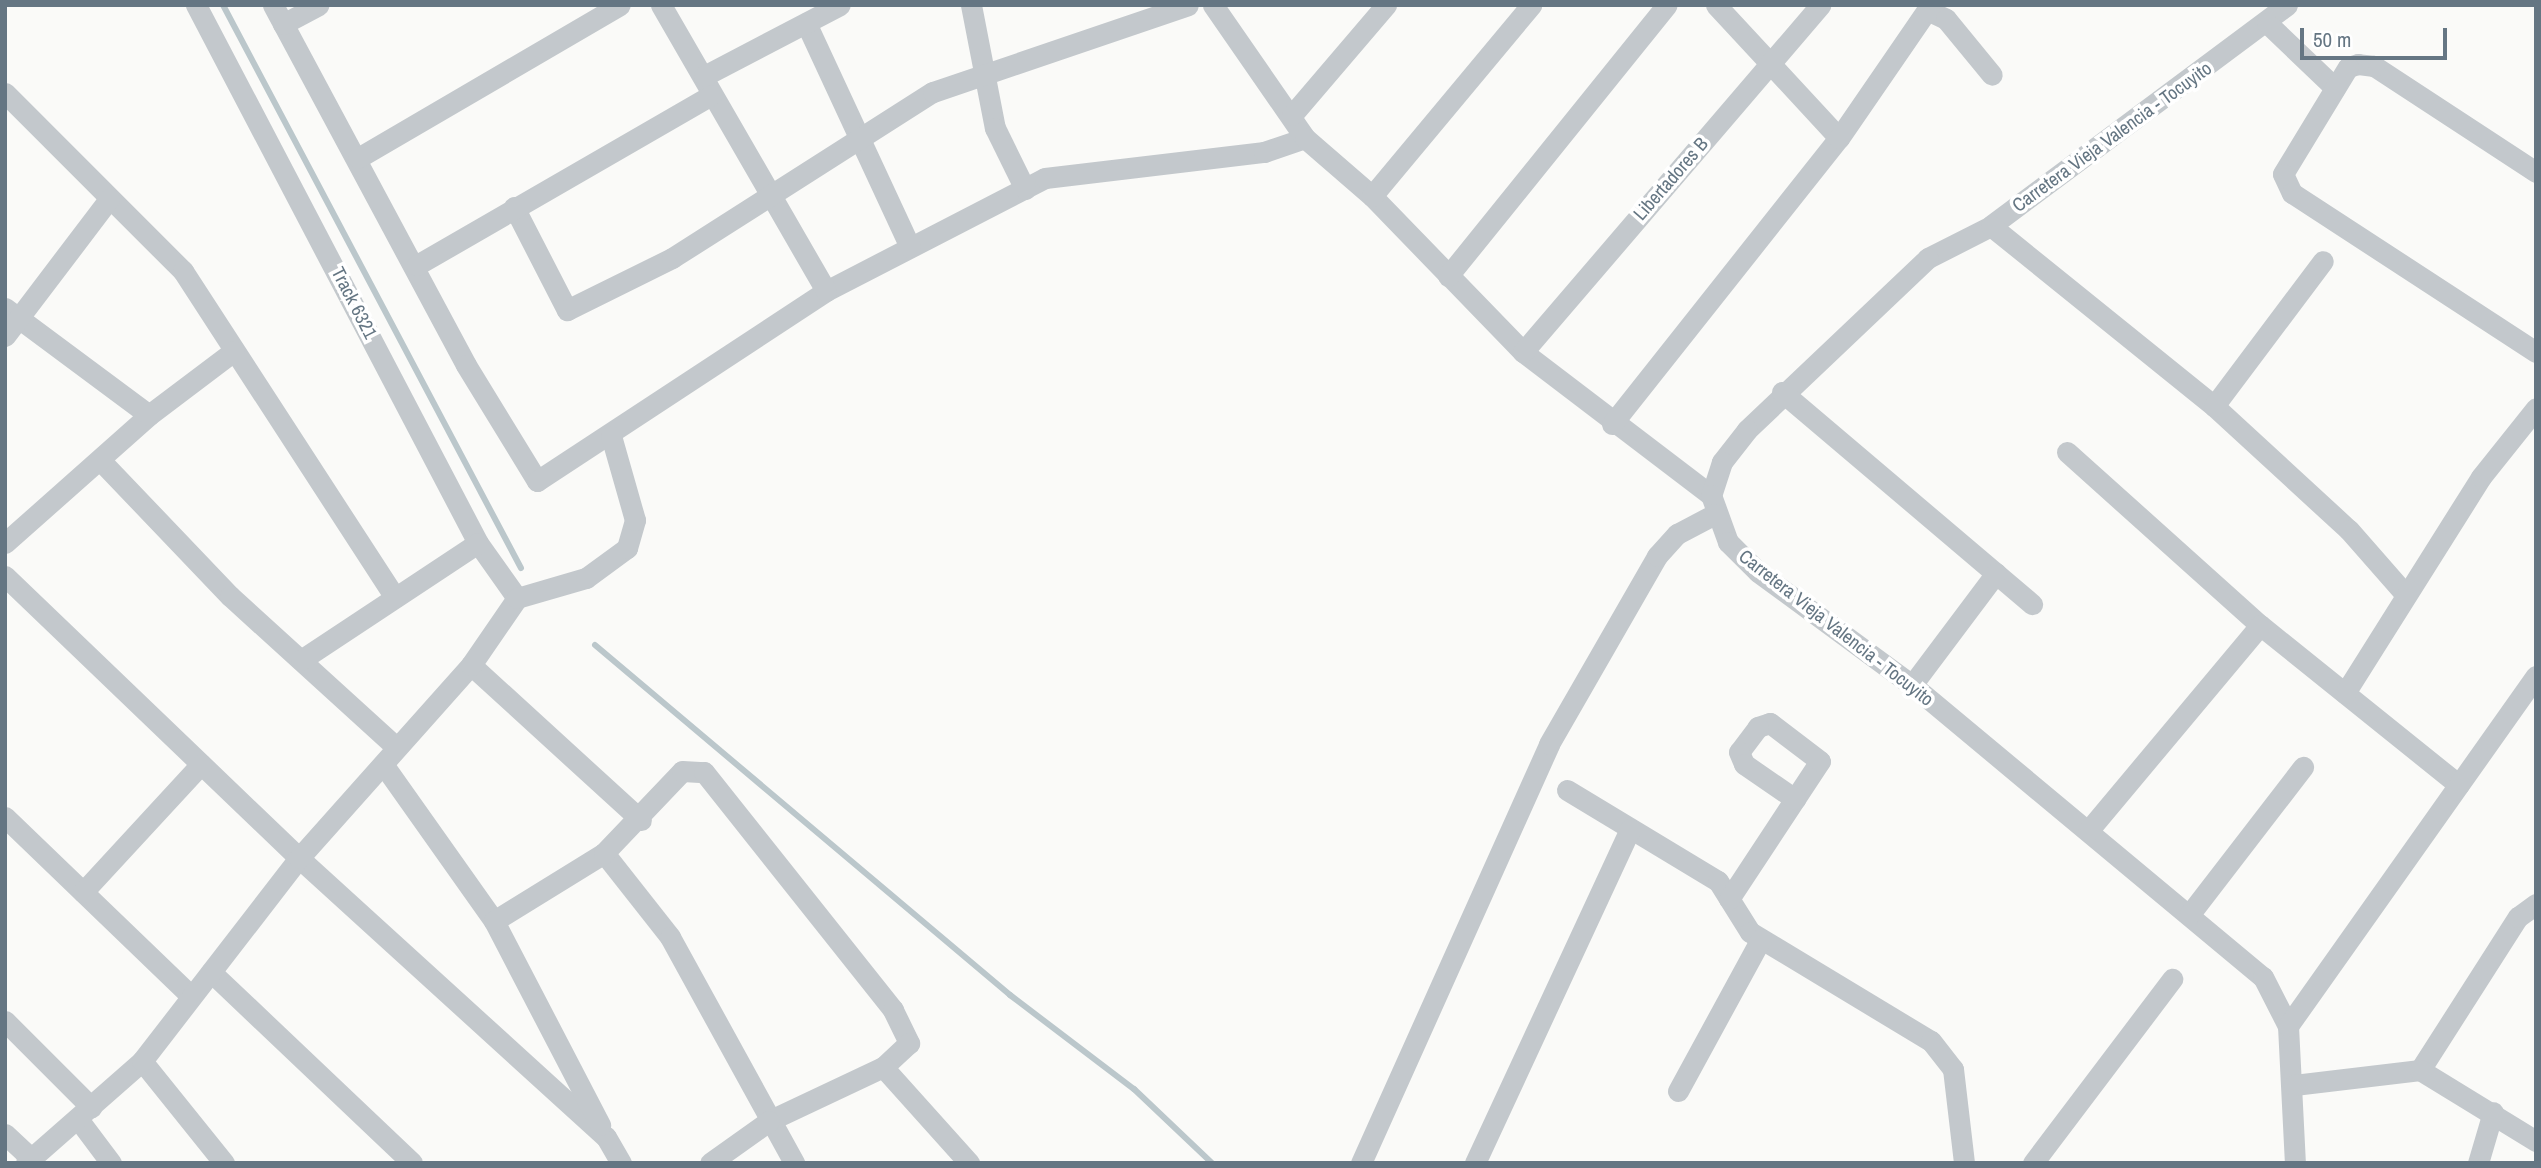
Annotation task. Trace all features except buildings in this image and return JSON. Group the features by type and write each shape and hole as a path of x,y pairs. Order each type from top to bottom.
{"street":[{"name":"Track 6321","path":"196,5 478,543 517,598"},
{"path":"318,5 278,15 417,265 466,365 537,481 611,436 826,292 1045,178 1264,152 1305,138"},
{"path":"358,158 620,5"},
{"path":"661,5 826,292"},
{"path":"417,265 806,23 840,5"},
{"path":"971,5 981,72 995,128 1025,189"},
{"path":"514,207 567,310 672,258 856,144 933,92 981,72 1188,5"},
{"path":"1213,5 1292,115 1305,138 1371,196 1523,352 1713,504 1677,534 1657,556 1549,744 1361,1163"},
{"path":"1292,115 1386,5"},
{"path":"1371,196 1531,5"},
{"path":"1448,276 1667,5"},
{"path":"1716,5 1839,138"},
{"name":"Libertadores B","path":"1523,352 1820,5"},
{"name":"Carretera Vieja Valencia - Tocuyito","path":"2287,5 2267,23 1991,226 1928,258 1782,392 1722,462 1713,504 1728,542 1758,572 1912,685 2263,977 2288,1027 2294,1085 2295,1163"},
{"path":"1612,424 1839,138 1927,10 1946,19 1992,75"},
{"path":"806,23 856,144 910,247"},
{"path":"2267,23 2335,88"},
{"path":"2536,172 2374,66 2348,67 2284,166 2287,188 2536,352"},
{"path":"5,93 183,271 395,597"},
{"path":"5,336 14,315 109,199"},
{"path":"1991,226 2214,406 2349,530 2406,596"},
{"path":"2214,406 2323,261"},
{"path":"14,315 149,415"},
{"path":"5,543 149,415 234,351"},
{"path":"1782,392 2032,604"},
{"path":"2345,694 2481,477 2536,408"},
{"path":"5,1134 29,1161 142,1060 188,993 211,972 299,858 385,767 395,747 471,665 517,598 586,578 627,548 635,520 611,436"},
{"path":"2067,452 2260,625 2459,785"},
{"path":"100,460 301,660 395,747"},
{"path":"301,660 478,543"},
{"path":"1912,685 1996,573"},
{"path":"5,576 299,858 606,1137"},
{"path":"2088,831 2260,625"},
{"path":"471,665 641,820"},
{"path":"2288,1027 2536,676"},
{"path":"83,892 201,764"},
{"path":"385,767 494,921 621,1163"},
{"path":"2189,915 2303,768"},
{"path":"494,921 604,853 641,820 682,771 705,772 909,1035 906,1050 883,1067 769,1121 710,1163"},
{"path":"1567,790 1718,881 1761,939 1931,1041 1953,1069 1964,1163"},
{"path":"1729,899 1795,799"},
{"path":"5,817 188,993"},
{"path":"1475,1163 1630,829"},
{"path":"604,853 670,937 794,1163"},
{"path":"2420,1070 2518,917 2536,904"},
{"path":"1678,1091 1761,939"},
{"path":"211,972 412,1163"},
{"path":"2033,1163 2172,979"},
{"path":"5,1021 84,1113 111,1163"},
{"path":"142,1060 224,1163"},
{"path":"883,1067 970,1163"},
{"path":"2294,1085 2420,1070 2493,1112 2536,1141"},
{"path":"2479,1163 2493,1112"}],"waterway":[{"path":"223,5 521,568"},
{"path":"595,645 1010,995 1134,1089 1212,1163"}]}
